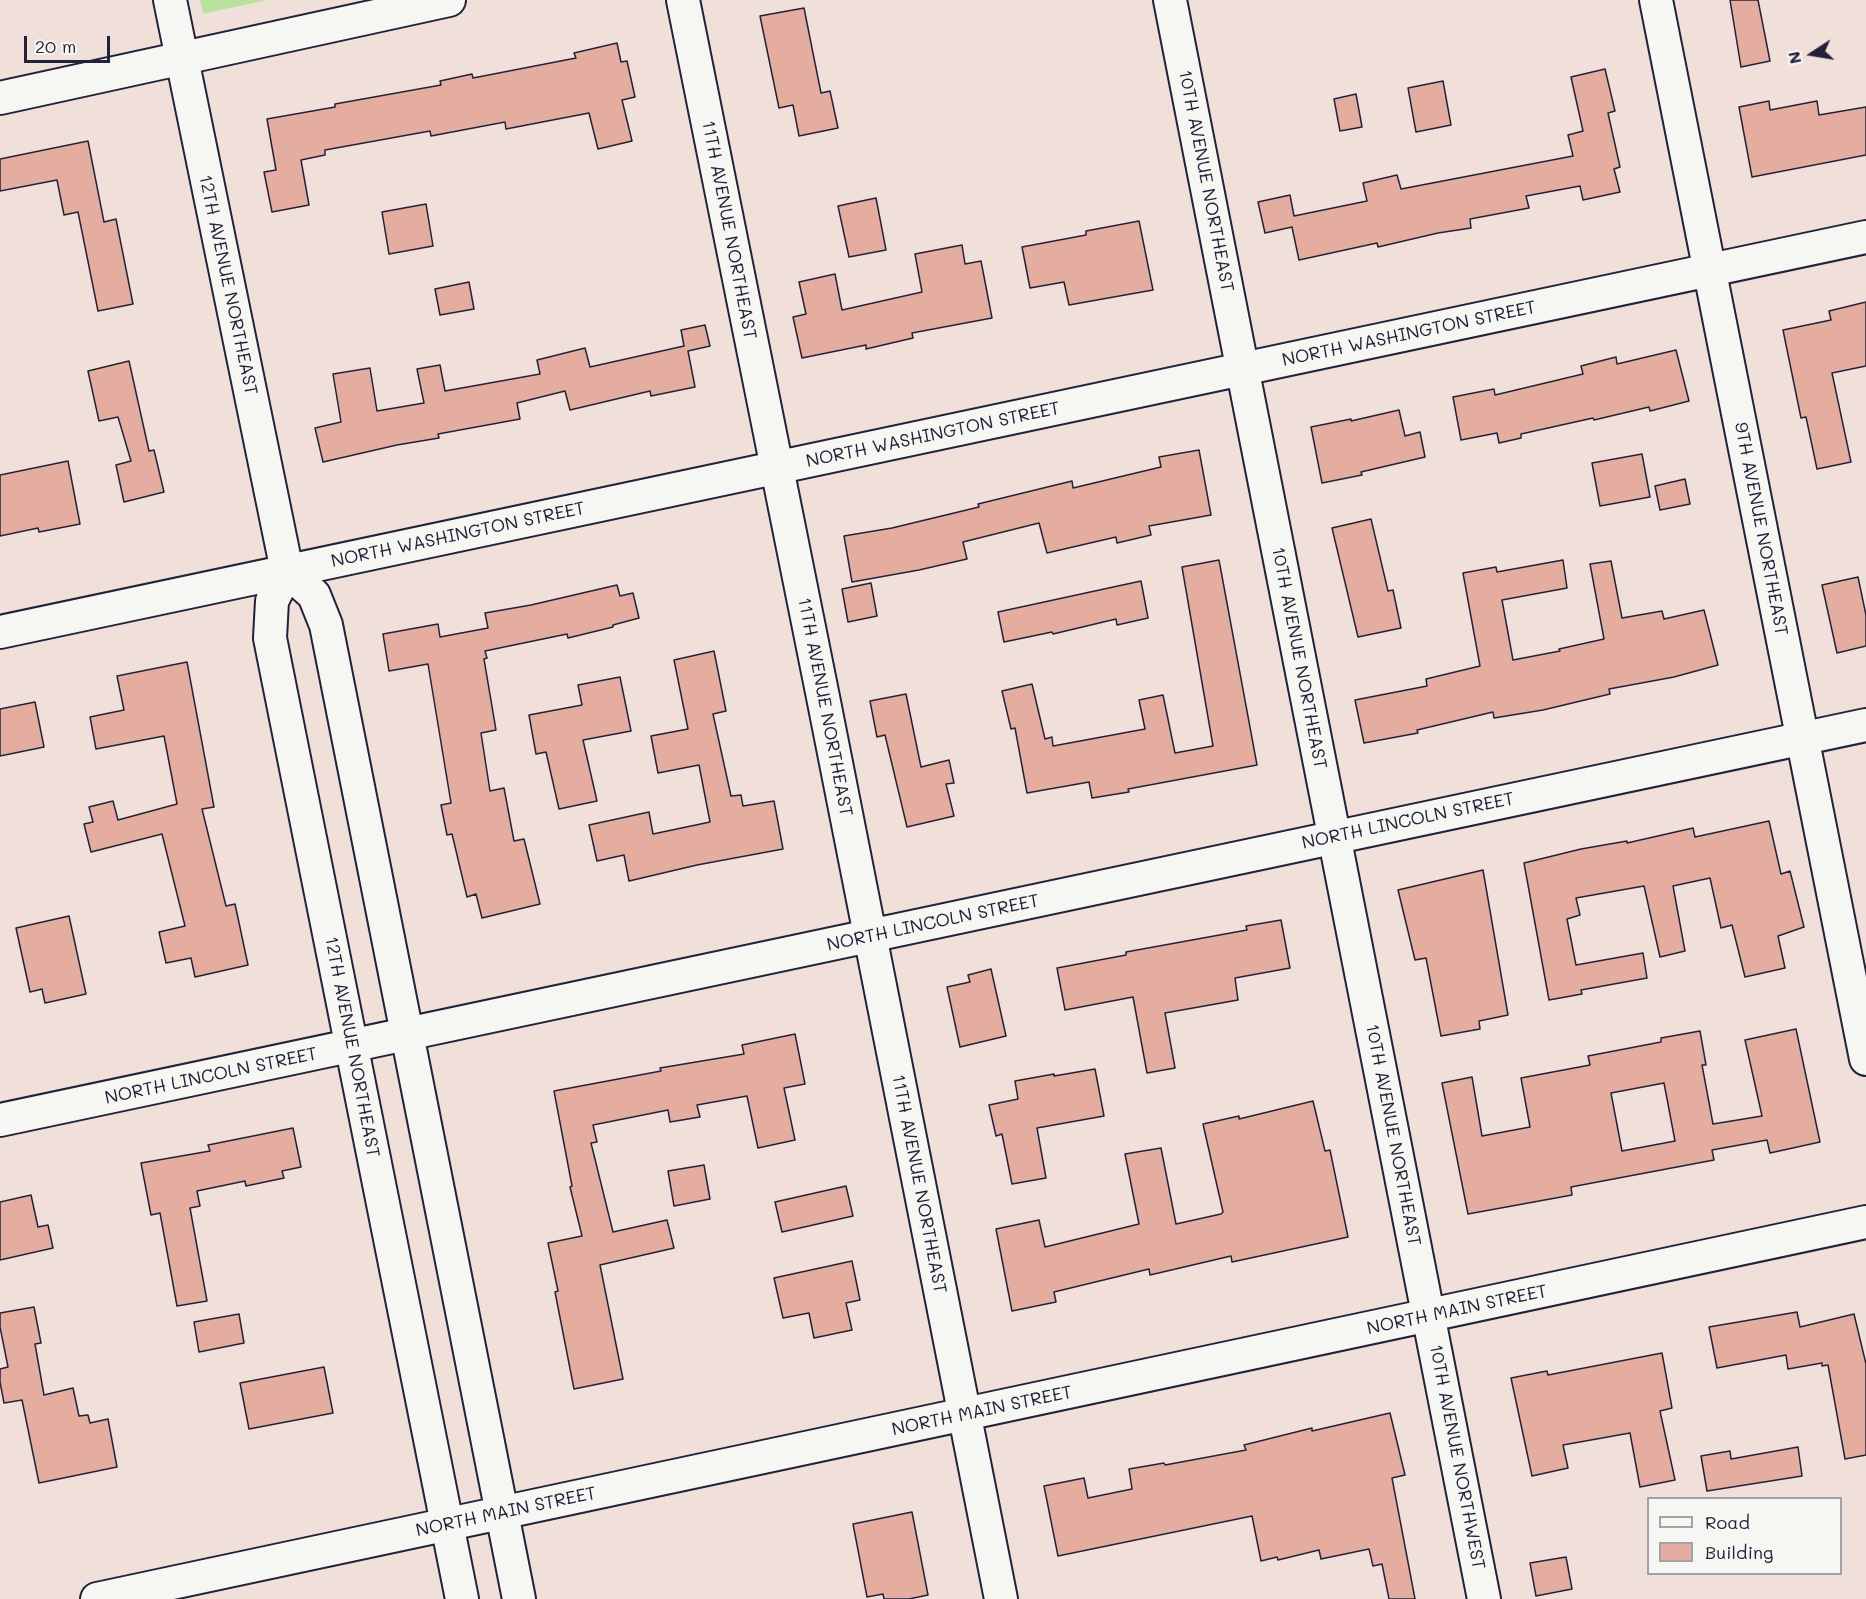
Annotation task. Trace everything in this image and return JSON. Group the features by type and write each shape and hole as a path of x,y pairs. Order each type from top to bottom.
{"street":[{"name":"12TH AVENUE NORTHEAST","path":"170,0 287,571 272,602 270,638 462,1599"},
{"path":"0,98 448,0"},
{"name":"11TH AVENUE NORTHEAST","path":"683,0 1001,1599"},
{"name":"10TH AVENUE NORTHEAST","path":"1170,0 1429,1316"},
{"name":"9TH AVENUE NORTHEAST","path":"1656,0 1866,1059"},
{"name":"NORTH WASHINGTON STREET","path":"0,632 1866,237"},
{"path":"287,571 314,595 326,625 519,1599"},
{"name":"NORTH LINCOLN STREET","path":"0,1120 1866,725"},
{"name":"NORTH MAIN STREET","path":"97,1599 1866,1222"},
{"name":"10TH AVENUE NORTHWEST","path":"1429,1316 1484,1599"}],"green space":[{"path":"200,0 267,0 203,14"}],"building":[{"path":"1730,0 1758,0 1770,61 1741,67"},
{"path":"804,8 821,93 830,91 838,128 799,136 793,105 779,108 760,16"},
{"path":"617,43 621,62 627,61 635,97 622,100 632,141 598,149 589,113 506,129 505,122 431,136 430,131 325,150 325,155 301,160 309,205 272,212 264,172 276,170 267,119 441,85 440,81 472,74 473,78 576,58 574,53"},
{"path":"1605,69 1615,111 1608,113 1620,167 1614,169 1620,192 1583,200 1580,186 1526,196 1529,208 1470,219 1471,228 1378,247 1377,243 1299,260 1292,227 1265,233 1258,202 1290,195 1294,216 1367,201 1363,183 1397,175 1401,189 1573,156 1568,135 1583,131 1571,77"},
{"path":"1443,81 1451,125 1416,132 1408,88"},
{"path":"1356,94 1362,127 1340,131 1334,99"},
{"path":"1769,101 1770,110 1817,101 1819,115 1866,107 1866,155 1752,177 1739,107"},
{"path":"88,141 104,222 116,219 133,304 98,311 78,212 64,215 57,180 0,191 0,159"},
{"path":"876,198 886,250 849,257 838,206"},
{"path":"426,204 433,246 389,254 382,212"},
{"path":"1139,221 1153,290 1069,305 1064,282 1030,288 1022,247 1086,235 1086,231"},
{"path":"962,245 965,264 981,261 992,318 912,333 913,338 866,349 866,345 802,358 793,317 806,314 799,282 835,274 842,310 922,292 915,254"},
{"path":"469,282 474,309 440,315 435,289"},
{"path":"1866,302 1866,366 1832,373 1851,462 1817,469 1806,417 1801,418 1783,330 1831,320 1829,311"},
{"path":"705,325 710,346 688,351 695,387 651,396 650,391 570,410 565,391 517,403 520,419 438,434 439,438 323,462 315,428 341,422 333,374 370,368 377,411 424,403 417,369 440,365 445,391 540,374 537,360 585,348 590,367 684,346 681,330"},
{"path":"1676,350 1689,401 1650,411 1649,407 1594,420 1593,418 1521,434 1521,438 1499,443 1497,433 1461,440 1453,397 1494,389 1495,395 1583,374 1581,366 1616,357 1617,364"},
{"path":"129,361 149,451 154,450 164,492 124,502 116,465 131,461 118,417 99,421 88,371"},
{"path":"1399,410 1405,436 1420,432 1425,457 1361,472 1362,475 1322,483 1311,427"},
{"path":"1199,450 1211,515 1149,526 1151,535 1117,543 1116,537 1047,553 1039,523 963,542 967,559 852,582 844,536 892,528 1072,481 1073,488 1161,467 1159,457"},
{"path":"1642,454 1650,497 1600,506 1592,463"},
{"path":"68,461 80,524 39,532 38,528 0,536 0,475"},
{"path":"1685,479 1690,504 1660,510 1655,486"},
{"path":"1371,519 1388,591 1393,590 1401,628 1358,637 1332,528"},
{"path":"1219,560 1257,765 1092,798 1089,782 1027,793 1015,728 1011,729 1002,691 1032,684 1045,739 1052,737 1053,746 1145,729 1139,700 1163,695 1175,753 1213,746 1182,567"},
{"path":"1563,560 1567,588 1502,600 1513,660 1604,639 1590,564 1611,561 1622,618 1662,611 1664,619 1704,610 1718,665 1674,677 1609,689 1610,694 1543,710 1494,718 1493,712 1417,730 1418,733 1364,743 1355,700 1427,686 1426,679 1480,666 1463,573 1496,567 1497,572"},
{"path":"1858,577 1866,615 1866,646 1837,653 1822,585"},
{"path":"1141,581 1148,618 1117,625 1116,619 1053,634 1052,632 1004,642 998,612"},
{"path":"871,583 877,616 848,622 842,589"},
{"path":"617,585 620,596 633,593 639,618 568,638 567,634 485,651 487,658 484,659 496,730 481,733 490,791 504,788 514,841 524,839 540,904 482,918 476,894 467,897 452,834 447,835 441,805 451,803 428,664 389,671 383,634 438,624 440,637 488,628 485,613"},
{"path":"714,651 726,711 713,714 731,796 741,795 743,806 774,801 783,849 697,865 629,881 624,855 597,861 589,825 649,812 653,834 710,822 699,765 658,773 651,736 688,729 674,660"},
{"path":"187,662 214,807 202,809 226,906 235,904 248,965 195,977 191,958 166,963 159,932 185,926 162,834 91,852 84,824 93,822 89,807 113,801 118,820 177,804 164,736 96,749 90,717 124,710 117,676"},
{"path":"620,677 631,731 583,740 597,801 559,809 546,752 536,754 529,715 582,705 578,685"},
{"path":"906,694 921,767 949,760 954,783 946,784 954,816 907,827 885,735 877,737 870,701"},
{"path":"35,702 44,747 0,756 0,709"},
{"path":"1769,821 1781,874 1790,871 1804,927 1778,936 1785,968 1745,977 1732,925 1721,928 1710,878 1673,886 1685,951 1660,957 1644,886 1576,898 1580,915 1567,919 1576,965 1643,953 1647,978 1581,990 1582,994 1549,1000 1524,863 1581,849 1627,841 1627,843 1693,828 1695,837"},
{"path":"1483,870 1508,1015 1479,1021 1480,1029 1441,1036 1426,958 1415,960 1398,890"},
{"path":"69,916 86,994 45,1003 42,989 30,992 16,928"},
{"path":"1281,920 1290,968 1235,978 1238,1000 1165,1013 1175,1068 1147,1073 1133,997 1065,1010 1057,968 1126,955 1126,952 1247,930 1246,926"},
{"path":"991,969 1006,1036 960,1047 947,987 970,982 968,975"},
{"path":"1796,1029 1820,1142 1770,1153 1767,1140 1712,1150 1714,1160 1571,1187 1572,1195 1468,1214 1442,1083 1472,1077 1482,1136 1530,1127 1521,1078 1590,1065 1588,1056 1661,1042 1661,1038 1700,1031 1706,1065 1702,1065 1713,1124 1762,1116 1745,1040","holes":["1664,1083 1675,1141 1622,1151 1611,1093"]},
{"path":"795,1034 805,1084 784,1088 795,1140 758,1148 747,1096 697,1105 700,1117 670,1122 668,1110 593,1125 597,1142 591,1143 613,1232 667,1220 674,1248 600,1265 623,1379 574,1389 548,1243 582,1236 570,1187 572,1186 554,1091 661,1071 660,1068 744,1054 742,1045"},
{"path":"1095,1069 1104,1116 1037,1128 1046,1178 1012,1184 1002,1134 996,1136 989,1105 1018,1099 1015,1081"},
{"path":"1313,1101 1325,1151 1330,1150 1348,1237 1232,1262 1231,1256 1150,1275 1149,1269 1054,1292 1056,1302 1012,1311 996,1229 1039,1220 1045,1247 1139,1224 1125,1154 1161,1148 1176,1224 1221,1214 1223,1212 1203,1124 1239,1116 1239,1119"},
{"path":"293,1128 301,1167 282,1171 284,1178 246,1186 245,1181 197,1191 200,1206 190,1208 207,1301 177,1306 160,1213 151,1215 141,1163 210,1151 208,1145"},
{"path":"704,1165 710,1199 674,1206 668,1171"},
{"path":"846,1186 853,1216 782,1232 775,1202"},
{"path":"31,1195 38,1227 48,1225 53,1248 0,1260 0,1202"},
{"path":"852,1261 860,1300 846,1303 852,1330 814,1338 809,1313 783,1318 774,1278"},
{"path":"34,1307 41,1343 35,1344 44,1395 73,1388 79,1416 88,1415 90,1423 108,1419 117,1467 39,1483 22,1400 4,1403 0,1382 0,1369 8,1367 0,1327 0,1313"},
{"path":"1797,1312 1800,1327 1854,1314 1866,1364 1866,1455 1845,1459 1828,1365 1822,1366 1822,1363 1788,1369 1786,1355 1717,1368 1709,1327"},
{"path":"239,1314 244,1343 199,1352 194,1322"},
{"path":"1662,1353 1672,1408 1660,1411 1675,1480 1640,1487 1630,1433 1563,1445 1568,1468 1532,1476 1511,1378 1547,1371 1548,1375"},
{"path":"324,1367 333,1413 249,1429 240,1383"},
{"path":"1390,1413 1405,1475 1392,1478 1415,1599 1389,1599 1382,1564 1373,1566 1369,1549 1321,1559 1319,1550 1278,1560 1277,1557 1261,1561 1252,1516 1058,1556 1044,1486 1084,1478 1088,1498 1132,1489 1129,1469 1164,1463 1165,1465 1246,1450 1244,1445 1312,1428 1312,1431"},
{"path":"1798,1447 1802,1476 1707,1491 1701,1456 1730,1451 1731,1459"},
{"path":"912,1512 928,1595 909,1599 884,1599 883,1594 867,1597 853,1524"},
{"path":"1566,1557 1572,1589 1536,1596 1530,1563"}]}
